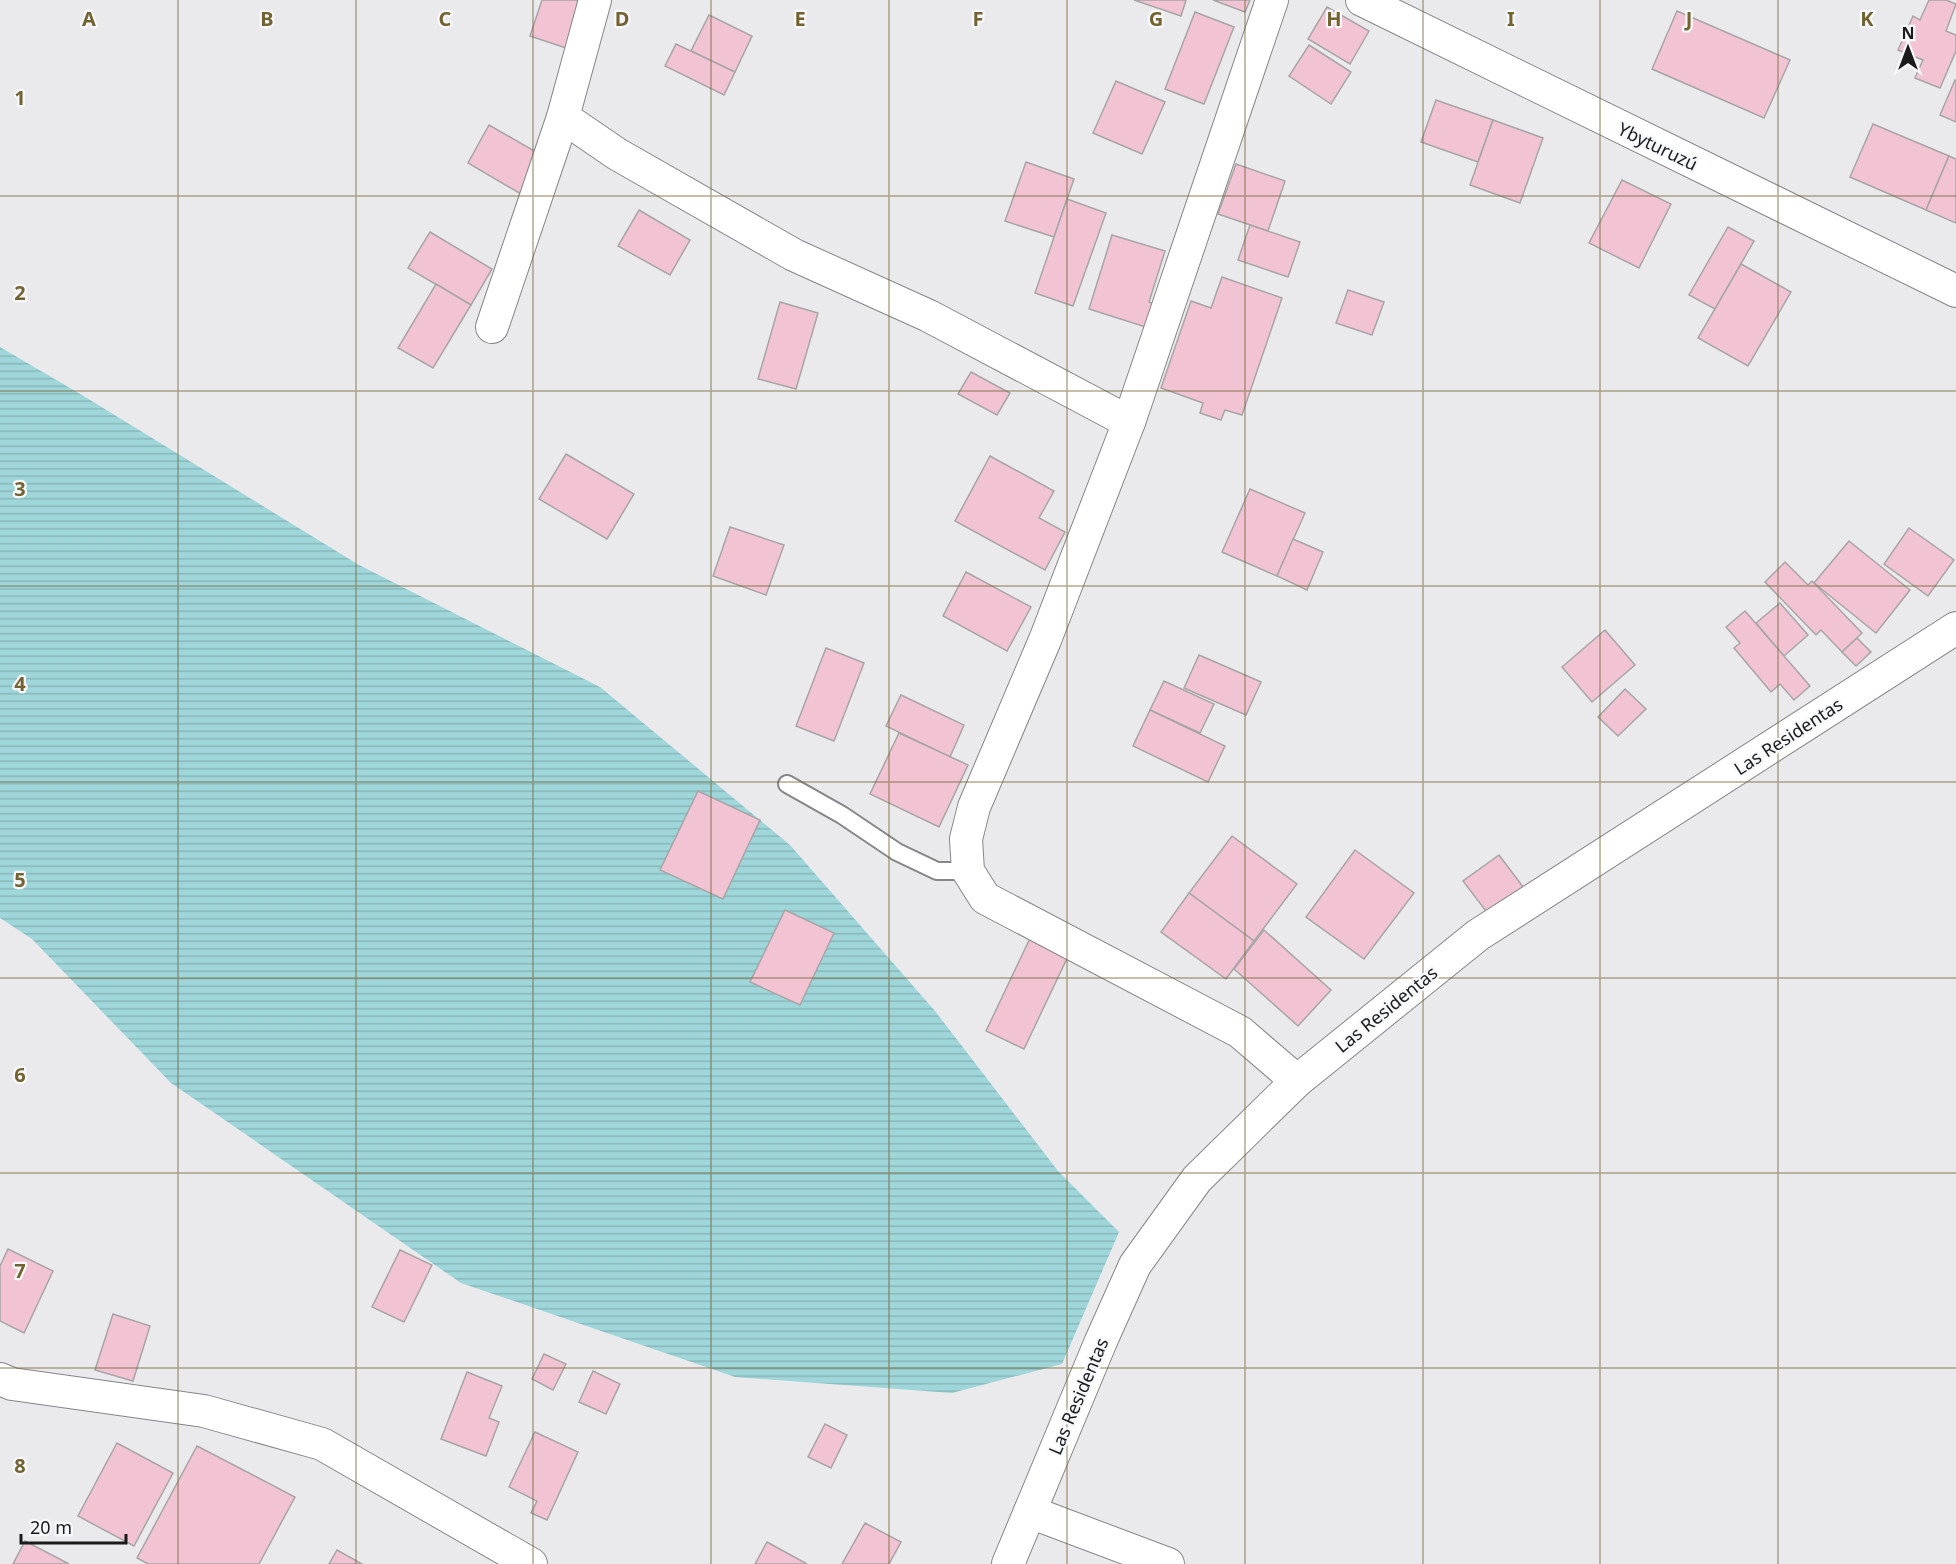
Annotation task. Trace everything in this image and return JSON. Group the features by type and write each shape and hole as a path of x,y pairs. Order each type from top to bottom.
{"street":[{"path":"492,327 563,117 595,0"},
{"path":"1272,0 1129,422 1045,640 974,807 966,839 969,871 985,898 1240,1032 1297,1081"},
{"name":"Ybyturuzú","path":"1362,0 1956,291"},
{"path":"563,117 617,154 794,255 929,316 1129,422"},
{"name":"Las Residentas","path":"1008,1564 1135,1265 1197,1179 1297,1081 1478,935 1956,628"},
{"path":"0,1379 12,1384 204,1411 322,1444 531,1564"},
{"path":"1030,1512 1168,1564"}],"lane":[{"path":"787,784 842,814 897,852 937,871 969,871"}],"water":[{"path":"0,347 359,565 600,687 790,845 935,1011 1058,1171 1119,1232 1062,1364 952,1393 735,1377 461,1283 171,1083 32,939 0,918"}],"building":[{"path":"542,0 576,0 584,3 569,49 530,36"},
{"path":"1134,0 1186,0 1181,16"},
{"path":"1213,0 1250,0 1245,12"},
{"path":"1929,0 1946,0 1956,4 1946,31 1956,35 1956,51 1940,88 1915,78 1923,60 1898,50 1913,16 1920,20"},
{"path":"1327,7 1369,31 1350,64 1308,39"},
{"path":"1677,11 1790,60 1764,118 1652,69"},
{"path":"1195,12 1234,27 1204,104 1165,89"},
{"path":"709,15 752,36 735,72 691,51"},
{"path":"676,44 735,72 724,95 665,66"},
{"path":"1309,45 1351,72 1331,104 1289,76"},
{"path":"1956,80 1956,122 1940,115"},
{"path":"1116,81 1165,102 1142,154 1093,133"},
{"path":"1436,100 1493,120 1478,162 1421,142"},
{"path":"1493,120 1543,138 1520,203 1470,185"},
{"path":"1873,124 1949,156 1926,210 1850,177"},
{"path":"489,125 543,156 521,194 468,163"},
{"path":"1949,156 1956,159 1956,223 1926,210"},
{"path":"1026,162 1074,179 1054,237 1005,221"},
{"path":"1236,164 1285,181 1268,231 1218,214"},
{"path":"1622,180 1671,204 1639,268 1589,243"},
{"path":"1067,199 1106,213 1073,306 1035,293"},
{"path":"639,210 690,240 670,275 618,246"},
{"path":"1250,225 1300,242 1288,277 1238,260"},
{"path":"1728,227 1754,241 1715,309 1689,295"},
{"path":"430,232 492,269 471,305 408,268"},
{"path":"1112,235 1165,251 1149,302 1157,305 1149,328 1089,309"},
{"path":"1741,264 1791,292 1748,366 1698,338"},
{"path":"1222,277 1282,298 1242,415 1225,410 1221,420 1200,413 1203,403 1161,388 1191,301 1211,308"},
{"path":"436,284 471,305 433,368 398,348"},
{"path":"1348,290 1384,302 1372,335 1336,323"},
{"path":"780,302 818,313 796,389 758,379"},
{"path":"971,372 1010,393 997,415 958,394"},
{"path":"566,454 634,494 607,539 539,499"},
{"path":"990,456 1054,491 1039,518 1065,532 1045,570 955,521"},
{"path":"1250,489 1305,513 1277,576 1222,552"},
{"path":"730,527 784,545 766,595 713,576"},
{"path":"1909,528 1954,560 1928,596 1884,564"},
{"path":"1293,539 1323,552 1307,590 1277,576"},
{"path":"1849,541 1910,590 1876,633 1814,583"},
{"path":"1785,562 1808,585 1812,581 1862,633 1842,652 1821,630 1816,635 1765,582"},
{"path":"966,572 1031,607 1007,651 943,616"},
{"path":"1780,603 1808,635 1784,656 1756,623"},
{"path":"1745,611 1810,686 1794,700 1780,684 1771,692 1734,648 1740,643 1726,627"},
{"path":"1605,630 1635,665 1592,702 1562,667"},
{"path":"1857,638 1871,652 1856,666 1842,652"},
{"path":"826,648 864,663 834,741 796,726"},
{"path":"1199,655 1261,682 1246,715 1184,688"},
{"path":"1164,681 1214,704 1200,733 1150,710"},
{"path":"1625,689 1646,709 1618,736 1598,717"},
{"path":"901,695 964,725 950,757 886,726"},
{"path":"1150,710 1225,746 1208,782 1133,746"},
{"path":"899,733 968,765 939,827 870,794"},
{"path":"698,791 760,820 723,899 660,870"},
{"path":"1232,836 1297,884 1254,941 1189,893"},
{"path":"1355,850 1414,893 1364,959 1306,917"},
{"path":"1499,855 1527,892 1492,919 1463,881"},
{"path":"1189,893 1254,941 1226,979 1161,932"},
{"path":"785,910 834,933 800,1005 750,982"},
{"path":"1264,930 1331,990 1298,1026 1234,969"},
{"path":"1033,932 1071,950 1024,1049 986,1031"},
{"path":"8,1249 53,1271 24,1333 0,1321 0,1266"},
{"path":"400,1250 432,1265 404,1322 372,1307"},
{"path":"113,1314 150,1326 133,1381 95,1370"},
{"path":"544,1354 566,1364 553,1390 532,1379"},
{"path":"593,1371 620,1384 606,1414 579,1402"},
{"path":"467,1372 502,1386 489,1418 499,1422 486,1456 441,1439"},
{"path":"825,1424 847,1435 831,1468 808,1457"},
{"path":"535,1432 578,1452 547,1520 531,1513 537,1501 509,1487"},
{"path":"117,1443 173,1473 134,1546 78,1516"},
{"path":"197,1446 295,1497 259,1564 148,1564 137,1558"},
{"path":"865,1523 901,1542 889,1564 842,1564"},
{"path":"25,1541 69,1564 13,1564"},
{"path":"767,1542 807,1564 755,1564"},
{"path":"337,1550 362,1564 329,1564"}]}
